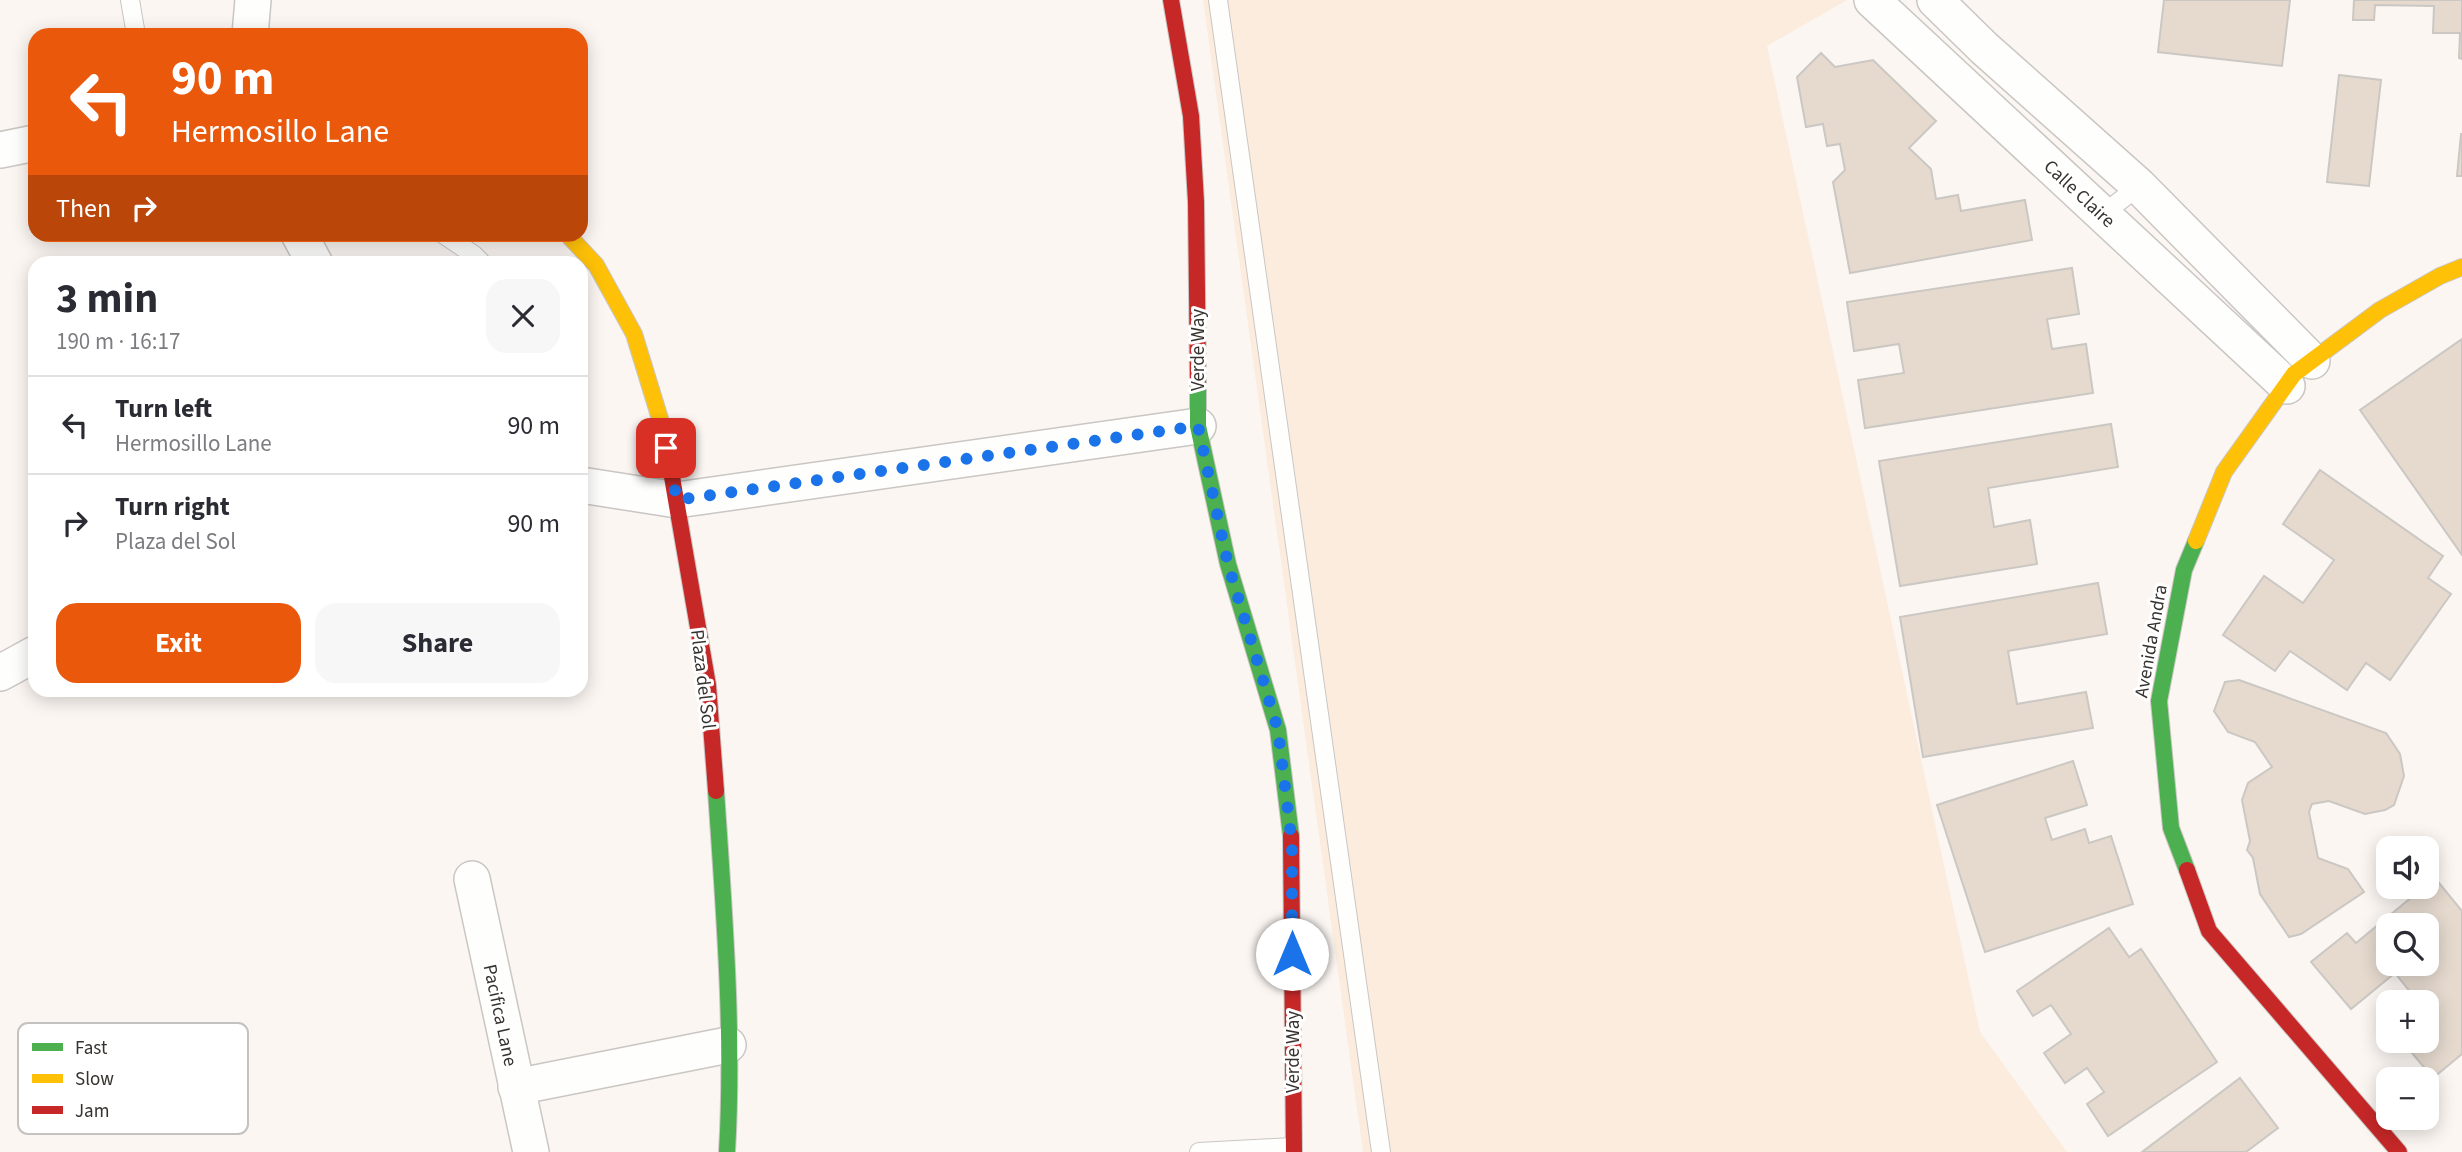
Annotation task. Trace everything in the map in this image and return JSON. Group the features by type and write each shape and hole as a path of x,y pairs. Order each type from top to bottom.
{"street":[{"path":"251,28 253,0"},
{"name":"Verde Way","path":"1171,0 1192,129 1196,202 1198,426 1228,564 1278,730 1292,844 1293,1149"},
{"name":"Calle Claire","path":"1872,0 1979,71 2139,186 2312,361"},
{"name":"Calle Claire","path":"1935,0 1979,71 2103,214 2287,386"},
{"path":"0,150 28,144"},
{"name":"Plaza del Sol","path":"575,242 588,256"},
{"name":"Plaza del Sol","path":"588,256 596,265 634,334 661,422 708,685 725,919 730,1103 727,1152"},
{"name":"Avenida Andra","path":"2399,1152 2209,931 2171,828 2159,701 2184,570 2224,472 2294,374 2380,310 2440,276 2462,267"},
{"path":"588,486 677,500 1198,426"},
{"path":"0,674 28,658"},
{"name":"Pacifica Lane","path":"472,879 531,1152"},
{"path":"516,1087 728,1045"}],"lane":[{"path":"130,0 135,28"},
{"path":"1218,0 1381,1152"},
{"path":"2103,214 2139,186"},
{"path":"455,242 475,256"},
{"path":"1199,1152 1293,1149"}],"shaded area":[{"path":"1203,0 1847,0 1767,46 1980,1032 2067,1152 1363,1152"}],"building":[{"path":"2164,0 2290,0 2282,66 2158,52"},
{"path":"2354,0 2462,0 2462,59 2459,58 2460,33 2433,33 2434,6 2375,5 2374,20 2353,20"},
{"path":"1821,53 1835,67 1873,60 1936,121 1909,148 1931,169 1936,199 1958,195 1961,211 2025,200 2032,240 1850,273 1833,182 1845,170 1840,144 1827,146 1823,124 1806,127 1797,77"},
{"path":"2339,75 2381,80 2369,186 2327,182"},
{"path":"2461,134 2462,176 2457,176"},
{"path":"2072,268 2079,314 2047,319 2052,349 2086,344 2093,393 1865,428 1858,380 1904,373 1899,344 1854,351 1847,302"},
{"path":"2462,339 2462,555 2360,410"},
{"path":"2111,424 2118,467 1988,488 1994,527 2030,520 2037,564 1900,586 1879,461"},
{"path":"2320,470 2443,556 2428,578 2451,594 2390,680 2366,663 2347,690 2290,651 2275,671 2223,635 2264,576 2303,603 2334,560 2283,524"},
{"path":"2098,583 2107,634 2008,651 2017,704 2086,692 2093,728 1923,757 1900,617"},
{"path":"2239,680 2386,733 2400,754 2404,776 2394,805 2385,810 2365,814 2329,801 2312,804 2309,812 2318,858 2348,869 2364,892 2301,934 2289,937 2260,894 2253,858 2247,850 2250,841 2242,800 2248,783 2272,767 2255,742 2228,732 2214,711 2225,682"},
{"path":"2073,761 2087,805 2045,818 2052,840 2085,829 2089,843 2111,836 2133,904 1985,952 1937,805"},
{"path":"2439,883 2462,911 2462,1054 2439,1073 2439,1067 2424,1067 2412,1053 2439,1053 2439,990 2409,990 2397,976 2439,976 2439,913 2392,913 2409,899 2439,899"},
{"path":"2376,927 2376,976 2391,976 2351,1009 2311,962 2347,933 2356,943"},
{"path":"2109,928 2129,957 2141,949 2217,1062 2108,1136 2087,1104 2104,1092 2087,1068 2065,1083 2044,1053 2071,1034 2051,1005 2033,1016 2017,991"},
{"path":"2240,1078 2278,1128 2246,1152 2142,1152"}],"traffic: fast":[{"path":"1198,380 1198,426 1228,564 1278,730 1291,836"},
{"path":"2187,870 2171,828 2159,701 2184,570 2196,541"},
{"path":"716,791 729,1017 727,1152"}],"traffic: slow":[{"path":"574,242 588,256"},
{"path":"588,256 596,265 634,334 661,422 672,477"},
{"path":"2196,541 2224,472 2294,374 2380,310 2440,276 2462,267"}],"traffic: jam":[{"path":"1171,0 1191,116 1196,202 1198,380"},
{"path":"672,477 708,685 716,791"},
{"path":"1291,836 1294,1152"},
{"path":"2187,870 2209,931 2399,1152"}],"route":[{"path":"666,448 677,500 1198,426 1228,564 1278,730 1292,844 1292,954"}]}
